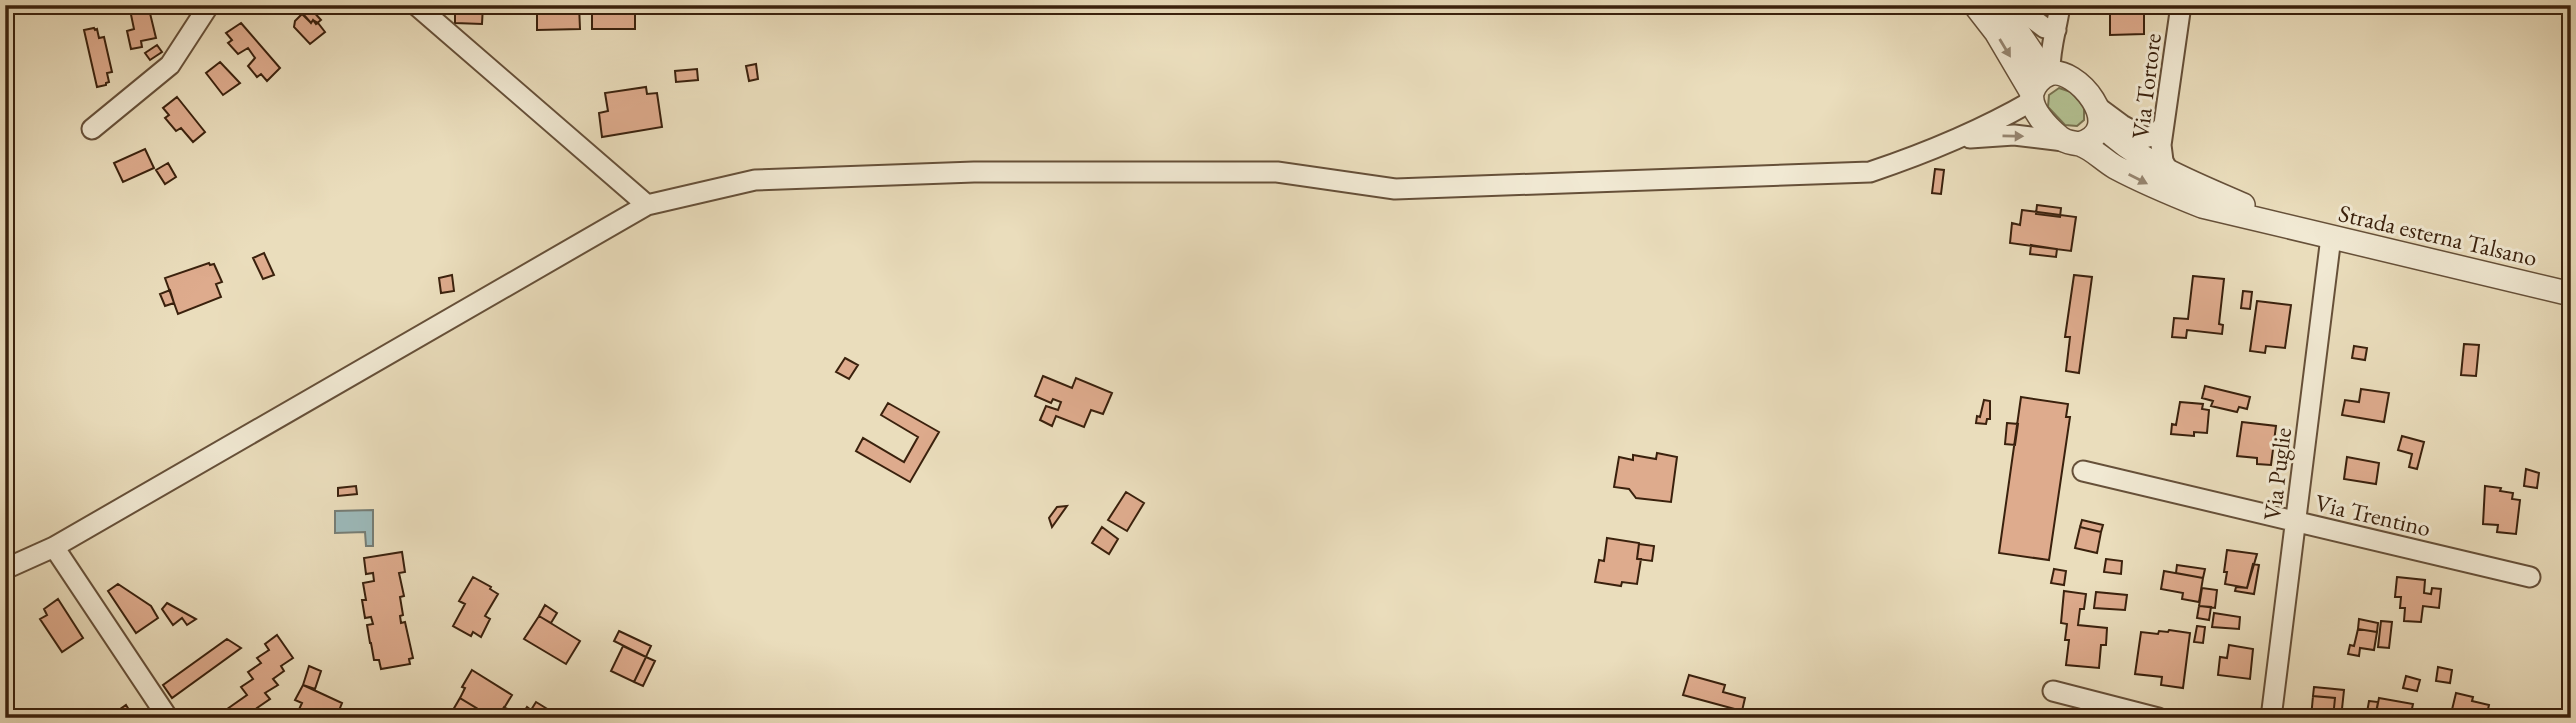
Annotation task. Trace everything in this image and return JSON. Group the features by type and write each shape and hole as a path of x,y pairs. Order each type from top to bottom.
{"street":[{"path":"92,129 170,65 209,5"},
{"path":"416,5 647,205"},
{"path":"1975,5 1996,32 2032,97"},
{"path":"1997,5 2055,75"},
{"path":"2014,5 2045,28 2056,30"},
{"path":"5,569 54,547 647,205 755,180 974,172 1277,172 1395,189 1870,172 1962,138 2032,97 2035,86 2055,75 2062,60 2056,30 2060,5"},
{"name":"Via Tortore","path":"2169,172 2163,161 2161,145 2181,5"},
{"name":"Strada esterna Talsano","path":"2055,75 2100,116 2116,139 2169,172 2294,227"},
{"name":"Strada esterna Talsano","path":"2032,97 2034,108 2072,142 2118,169 2202,206 2571,294"},
{"path":"1962,138 2014,135 2072,142 2093,137 2100,116 2145,138 2155,135 2163,127"},
{"name":"Via Puglie","path":"2270,718 2331,237"},
{"name":"Via Trentino","path":"2083,471 2530,577"},
{"path":"54,547 168,718"},
{"path":"2053,691 2158,718"}],"green space":[{"path":"2059,88 2071,92 2084,107 2084,120 2077,126 2065,125 2048,107 2049,95"}],"water":[{"path":"373,510 373,546 366,546 365,532 335,533 335,511"}],"building":[{"path":"129,5 148,5 156,38 141,41 142,47 131,49 127,31 134,29"},
{"path":"455,5 483,5 482,24 455,23"},
{"path":"527,5 579,5 580,29 537,30 537,13 527,13"},
{"path":"592,5 645,5 645,13 635,13 635,29 592,29"},
{"path":"2110,5 2144,5 2144,34 2110,35"},
{"path":"311,9 321,20 316,24 313,20 311,23 304,15"},
{"path":"302,14 311,23 313,20 318,23 325,32 310,44 294,27 295,21"},
{"path":"241,23 280,68 267,81 261,74 257,77 248,66 255,58 248,48 238,54 228,43 232,40 226,33"},
{"path":"97,29 99,38 104,37 112,72 107,73 109,82 106,85 97,87 84,30"},
{"path":"157,45 162,52 150,60 145,53"},
{"path":"220,62 240,83 223,95 206,73"},
{"path":"756,64 758,79 749,81 746,66"},
{"path":"697,69 698,80 676,82 675,71"},
{"path":"646,87 647,94 657,93 662,127 602,137 599,113 608,111 605,93"},
{"path":"177,97 205,132 193,142 181,128 176,131 165,118 169,115 163,108"},
{"path":"145,149 154,168 123,182 114,163"},
{"path":"168,163 176,177 165,184 156,170"},
{"path":"1935,169 1944,170 1941,194 1932,193"},
{"path":"2037,205 2061,208 2060,217 2036,214"},
{"path":"2022,210 2076,217 2071,251 2010,243 2012,223 2020,225"},
{"path":"2031,245 2057,249 2056,257 2030,254"},
{"path":"264,253 274,275 263,279 253,258"},
{"path":"209,263 214,264 222,282 216,284 221,297 178,314 165,278"},
{"path":"452,275 454,291 441,293 439,278"},
{"path":"2074,275 2092,277 2079,373 2066,371 2070,337 2065,337"},
{"path":"2193,276 2224,279 2219,324 2223,325 2222,334 2187,330 2186,338 2172,337 2174,318 2188,319"},
{"path":"170,290 174,303 165,306 160,294"},
{"path":"2243,291 2252,292 2250,309 2241,308"},
{"path":"2257,301 2291,305 2285,348 2266,346 2265,353 2250,351"},
{"path":"2464,344 2479,345 2476,376 2461,375"},
{"path":"2354,346 2367,348 2365,360 2352,358"},
{"path":"845,358 858,365 849,379 836,372"},
{"path":"1043,376 1072,388 1076,378 1112,393 1103,414 1091,410 1084,427 1056,416 1052,426 1040,420 1046,406 1058,410 1061,402 1053,399 1051,403 1035,396"},
{"path":"2205,386 2250,397 2247,409 2239,407 2237,412 2211,406 2213,401 2202,398"},
{"path":"2361,389 2389,393 2384,422 2342,415 2345,400 2359,402"},
{"path":"2021,397 2068,404 2066,417 2070,417 2049,560 1999,553"},
{"path":"1984,400 1990,401 1990,419 1987,419 1986,424 1976,423 1977,416 1980,417"},
{"path":"2180,402 2203,404 2202,409 2209,410 2207,433 2194,432 2194,436 2171,434 2172,424 2176,425"},
{"path":"888,403 939,432 910,482 856,451 863,438 904,462 918,437 881,415"},
{"path":"2242,422 2276,426 2271,465 2257,464 2257,458 2237,456"},
{"path":"2007,423 2018,424 2015,445 2005,444"},
{"path":"2402,436 2424,442 2417,469 2409,467 2412,454 2398,450"},
{"path":"1657,453 1677,457 1671,502 1636,498 1629,489 1614,487 1619,457 1633,460 1633,455 1656,459"},
{"path":"2347,457 2379,463 2376,484 2344,479"},
{"path":"2526,469 2539,473 2537,488 2524,486"},
{"path":"356,486 357,494 338,496 338,488"},
{"path":"2485,486 2501,488 2500,491 2513,493 2512,499 2520,500 2516,534 2497,532 2498,525 2483,524"},
{"path":"1126,492 1144,503 1127,531 1108,520"},
{"path":"1067,506 1052,527 1049,518 1057,507"},
{"path":"2082,520 2103,525 2101,532 2080,527"},
{"path":"1102,527 1118,539 1109,554 1092,543"},
{"path":"2080,527 2101,532 2097,553 2075,548"},
{"path":"1607,538 1639,543 1637,559 1641,559 1637,584 1622,582 1621,586 1595,582 1599,560 1604,561"},
{"path":"1639,544 1654,546 1652,561 1637,559"},
{"path":"2227,550 2257,554 2247,588 2225,584"},
{"path":"402,552 405,572 399,573 404,596 400,597 403,615 400,616 401,623 405,622 413,658 409,659 410,664 381,669 379,660 374,660 367,625 373,624 371,617 365,618 362,600 366,600 363,583 374,581 373,573 366,574 364,558"},
{"path":"2106,559 2122,561 2121,574 2104,572"},
{"path":"2253,564 2259,565 2254,594 2235,591 2236,587 2247,588"},
{"path":"2177,565 2205,569 2203,578 2176,573"},
{"path":"2054,569 2066,571 2064,585 2051,583"},
{"path":"2164,571 2203,578 2199,602 2182,599 2183,593 2161,589"},
{"path":"473,577 498,594 485,616 490,619 481,637 473,632 471,636 453,626 465,604 459,601"},
{"path":"2397,577 2425,580 2424,593 2431,594 2432,588 2441,589 2439,608 2423,606 2421,622 2404,621 2405,608 2400,608 2401,597 2395,597"},
{"path":"118,584 151,606 158,618 136,633 108,591"},
{"path":"2202,588 2217,590 2215,608 2199,606"},
{"path":"2064,591 2086,594 2078,625 2107,628 2106,645 2101,645 2099,668 2066,665 2069,640 2065,640 2067,624 2061,623"},
{"path":"2096,592 2127,595 2125,610 2094,608"},
{"path":"58,599 83,638 62,652 40,619 47,615 44,609"},
{"path":"167,603 196,619 187,625 182,618 173,625 162,609"},
{"path":"545,605 557,613 551,623 539,616"},
{"path":"2199,606 2211,607 2209,620 2197,618"},
{"path":"2214,613 2240,617 2239,629 2212,627"},
{"path":"539,616 580,641 566,664 524,639"},
{"path":"2359,619 2378,623 2377,632 2358,629"},
{"path":"2381,621 2392,622 2389,648 2378,647"},
{"path":"2197,626 2205,627 2203,643 2194,642"},
{"path":"2358,629 2377,632 2374,650 2360,648 2359,656 2348,654 2350,645 2354,646"},
{"path":"619,631 651,646 646,657 614,641"},
{"path":"2159,631 2190,633 2183,688 2161,685 2162,677 2135,674 2141,632 2158,634"},
{"path":"277,635 293,658 281,666 284,671 273,679 278,685 265,693 270,699 257,708 262,715 257,718 222,718 220,714 247,695 241,687 253,679 248,672 261,663 257,658 269,650 265,644"},
{"path":"227,639 241,648 172,698 163,685"},
{"path":"2229,645 2253,649 2250,679 2218,675 2220,657 2227,658"},
{"path":"623,646 646,657 634,682 611,671"},
{"path":"646,657 655,661 643,686 634,682"},
{"path":"309,666 321,671 315,689 303,685"},
{"path":"2438,667 2452,670 2450,683 2436,681"},
{"path":"472,670 512,695 498,718 493,718 460,698 465,688 462,687"},
{"path":"1689,675 1725,685 1723,692 1745,698 1742,711 1683,695"},
{"path":"2406,676 2420,680 2417,691 2403,688"},
{"path":"303,685 342,703 336,718 295,718 302,703 295,700"},
{"path":"2314,687 2344,690 2341,718 2333,718 2335,698 2313,696"},
{"path":"2456,693 2489,705 2486,718 2450,718"},
{"path":"2313,696 2335,698 2333,718 2311,718"},
{"path":"460,698 493,718 466,718 453,710"},
{"path":"2379,698 2413,704 2410,718 2375,718"},
{"path":"2369,701 2378,702 2375,718 2366,718"},
{"path":"536,702 562,718 520,718 527,707 531,710"},
{"path":"126,705 134,718 116,718 113,714"},
{"path":"504,707 521,717 498,717"}]}
